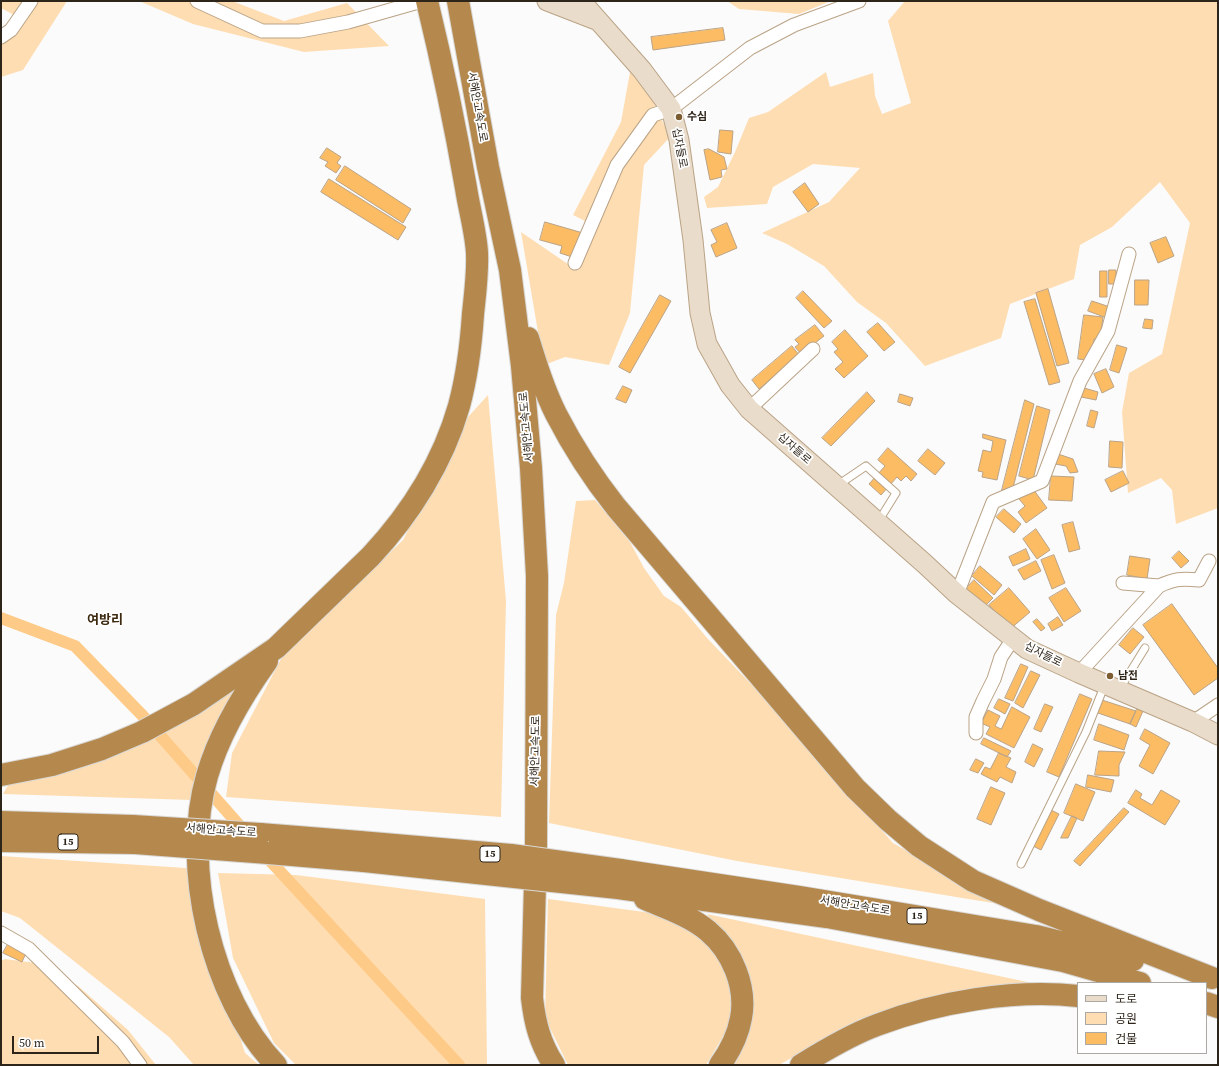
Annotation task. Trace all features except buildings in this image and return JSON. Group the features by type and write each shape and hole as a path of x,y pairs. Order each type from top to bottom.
{"highway":[{"path":"1,776 52,765 102,749 151,727 194,704 276,648 371,556 398,525 413,504 430,475 447,440 458,407 469,354 477,253 459,150 427,1"},
{"name":"서해안고속도로","path":"460,11 488,167 510,270 523,374 531,468 537,576 536,845 532,998 538,1035 554,1065"},
{"path":"510,270 524,327 548,394 559,419 596,481 616,507 855,788 918,846 973,881 1040,910 1215,979"},
{"path":"276,648 252,682 233,714 217,748 207,776 197,835 197,871 201,902 210,938 222,975 235,1006 253,1036 276,1065"},
{"name":"서해안고속도로","path":"1,822 134,834 362,851 511,855 619,879 1063,961 1136,982"},
{"name":"서해안고속도로","path":"1,841 134,834"},
{"path":"619,879 696,923 717,940 732,963 740,989 742,1002 741,1017 731,1046 720,1065"},
{"name":"서해안고속도로","path":"619,879 799,897 1036,936 1215,979"},
{"path":"801,1065 875,1026 926,1010 984,998 1033,994 1077,996"},
{"path":"1207,1003 1218,1007"},
{"path":"1207,1017 1218,1019"}],"main road":[{"path":"547,1 600,21"},
{"name":"십자들로","path":"581,1 642,70 671,109 679,140 693,240 700,313 707,344 730,385 749,409 878,522 957,594 1027,649 1194,722 1218,735"}],"street":[{"path":"1,37 11,30 31,1"},
{"path":"197,1 262,31 300,31 348,22 422,1"},
{"path":"575,263 617,165 653,115 671,109 750,48 794,25 859,1"},
{"path":"957,594 993,502 1042,481 1080,380 1108,331 1129,254"},
{"path":"749,409 813,349"},
{"path":"1079,673 1158,586 1171,580 1184,578 1199,580 1209,561"},
{"path":"1123,583 1158,586"},
{"path":"976,733 976,718 994,679 1001,657 1013,639"},
{"path":"1194,722 1218,705"},
{"path":"1,933 30,949 123,1042 140,1065"}],"lane":[{"path":"836,486 866,466 896,493 878,522"},
{"path":"1021,864 1086,732 1112,687 1145,648"}],"green space":[{"path":"1,1 67,1 23,70 1,77 1,30 14,15 1,8"},
{"path":"139,1 232,1 284,21 347,3 389,46 304,52 193,24"},
{"path":"727,1 831,1 799,14 739,9"},
{"path":"905,1 1218,1 1218,508 1176,524 1172,490 1161,478 1128,493 1122,412 1129,373 1162,354 1190,223 1160,182 1112,227 1080,245 1074,279 1010,304 1001,338 925,366 886,323 857,302 824,266 787,244 762,233 829,202 860,168 813,164 773,187 767,204 707,208 704,197 718,187 749,118 768,112 826,72 830,87 873,73 875,96 882,114 911,103 888,21"},
{"path":"630,72 650,95 670,137 644,165 630,313 609,365 565,357 547,364 538,332 521,232 578,271 587,222 573,215 621,122"},
{"path":"488,395 506,601 501,817 226,797 232,753 281,659 403,540 468,417"},
{"path":"595,500 630,542 644,568 664,596 681,607 708,639 771,705 893,843 999,904 737,861 549,823 556,615 564,583 576,501"},
{"path":"238,684 203,751 192,800 3,794 10,782"},
{"path":"1,856 186,868 245,1053 259,1065 194,1065 169,1037 20,918 1,911"},
{"path":"218,873 296,875 485,899 487,1065 296,1065 274,1043 233,958"},
{"path":"548,899 659,914 697,934 732,963 731,1023 706,1065 568,1065 545,1018"},
{"path":"707,914 1032,983 944,996 860,1019 779,1065 728,1065 747,974"},
{"path":"5,959 36,963 78,986 128,1030 156,1065 1,1065 1,961"}],"waterway":[{"path":"1,618 75,646 142,715 246,833"},
{"path":"263,853 459,1065"}],"place":[{"name":"수심","path":"679,117"},
{"name":"남전","path":"1110,676"}],"district":[{"name":"여방리","path":"105,621"}]}
